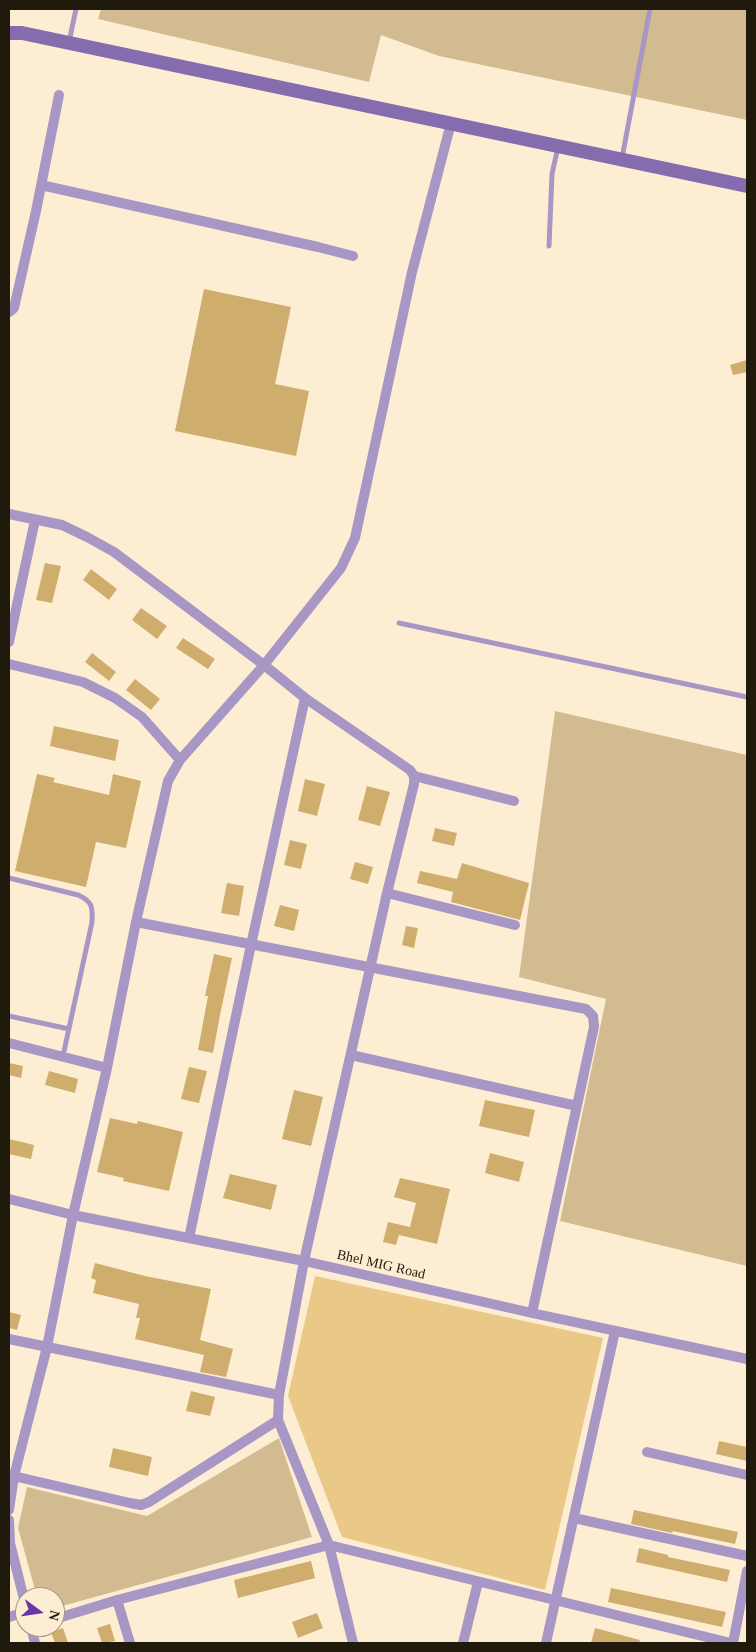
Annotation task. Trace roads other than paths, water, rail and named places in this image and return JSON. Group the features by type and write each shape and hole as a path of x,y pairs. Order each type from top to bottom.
{"street":[{"path":"9,26 16,33 747,186"},
{"path":"9,312 14,308 59,95"},
{"path":"9,1510 11,1475 47,1347 73,1215 107,1068 136,922 168,782 180,760 264,665 341,568 355,538 412,272 451,123"},
{"path":"41,185 352,256"},
{"path":"9,514 62,525 87,536 114,552 305,698 410,770 414,776 414,784 386,893 304,1261 278,1395 278,1420 329,1545 353,1643"},
{"path":"9,642 35,520"},
{"path":"9,664 83,682 114,698 142,718 180,760"},
{"path":"189,1238 305,698"},
{"path":"414,776 514,801"},
{"path":"386,893 515,925"},
{"path":"136,922 586,1010 593,1016 594,1027 532,1313"},
{"path":"9,1044 107,1068"},
{"path":"351,1056 577,1106"},
{"name":"Bhel MIG Road","path":"9,1199 73,1215 304,1261 747,1360"},
{"path":"546,1643 615,1331"},
{"path":"9,1339 278,1395"},
{"path":"11,1475 141,1505 149,1502 278,1420"},
{"path":"647,1452 747,1475"},
{"path":"574,1518 747,1556"},
{"path":"9,1520 10,1543 21,1587"},
{"path":"65,1616 117,1600 329,1545 555,1602 732,1643 747,1570"},
{"path":"463,1643 478,1582"},
{"path":"117,1600 130,1643"}],"lane":[{"path":"69,43 76,9"},
{"path":"622,159 650,9"},
{"path":"549,246 552,174 558,146"},
{"path":"398,623 747,697"},
{"path":"9,878 78,895 87,899 91,905 92,922 63,1057"},
{"path":"9,1016 69,1029"}]}
